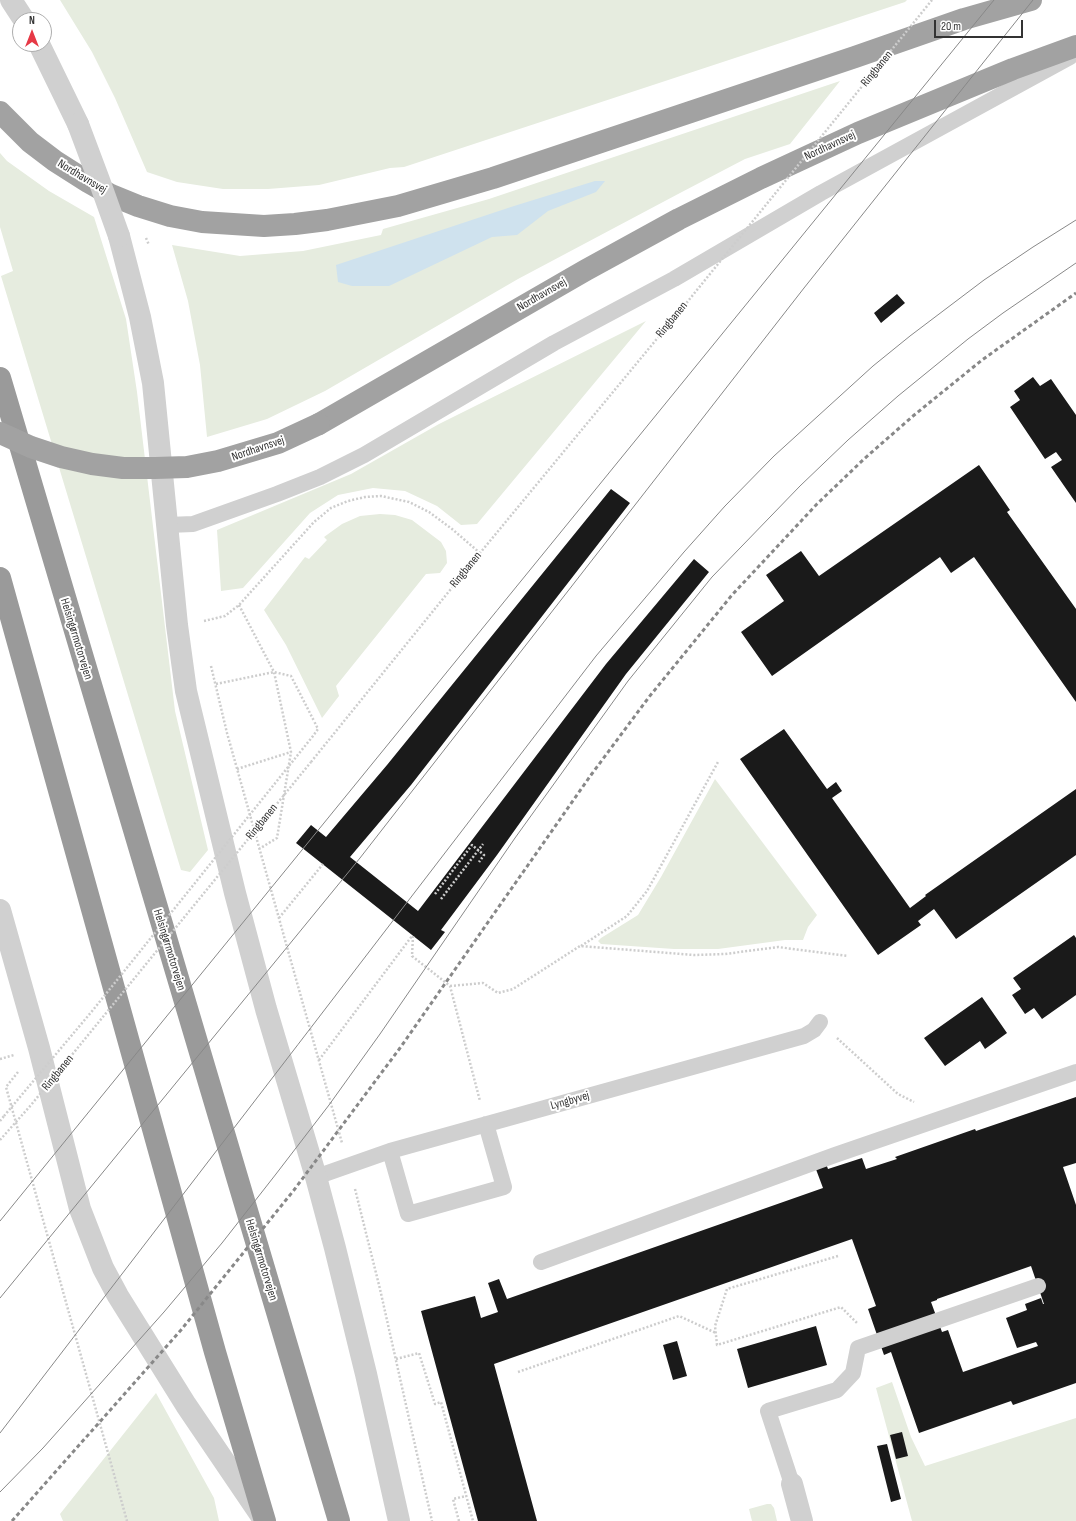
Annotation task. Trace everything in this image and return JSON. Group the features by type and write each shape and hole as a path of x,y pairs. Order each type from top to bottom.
{"highway":[{"name":"Nordhavnsvej","path":"0,112 30,142 55,162 111,195 138,206 170,216 202,222 264,226 295,224 327,220 398,206 493,178 964,19 1031,0"},
{"name":"Nordhavnsvej","path":"0,433 31,447 61,457 92,464 123,468 187,467 218,461 278,443 319,424 586,270 761,178 858,133 1013,69 1076,46"},
{"name":"Helsingørmotorvejen","path":"0,378 339,1521"},
{"path":"0,578 216,1352 265,1521"}],"street":[{"path":"11,0 19,12"},
{"path":"43,52 78,124 119,236 140,317 153,383 177,625 186,691 235,893 266,1009 316,1177 335,1248 399,1521"},
{"path":"0,910 39,1048 80,1209 103,1268 118,1296 186,1405 265,1521"},
{"path":"792,1484 802,1521"}],"lane":[{"path":"168,525 193,524 320,477 364,455 554,343 674,279 821,193 1076,53"},
{"name":"Lyngbyvej","path":"316,1177 390,1151 804,1036 814,1030 820,1022"},
{"path":"541,1262 835,1155 1076,1072"},
{"path":"390,1151 408,1214 504,1187 486,1124"},
{"path":"792,1484 768,1412 837,1390 853,1373 858,1348 1038,1286"}],"path":[{"name":"Ringbanen","path":"0,1140 51,1081 932,0"},
{"path":"204,622 225,616 239,605 314,522 330,508 348,501 365,497 382,496 409,502 422,508 452,529 480,553"},
{"path":"239,605 274,672 290,752 276,838 259,849"},
{"path":"210,660 227,733 349,1166 396,1359 432,1521"},
{"path":"0,1120 88,1016 318,729 291,676 274,672 216,684"},
{"path":"237,769 290,752"},
{"path":"450,986 483,983 498,993 513,988 627,916 647,891 718,762"},
{"path":"441,899 483,844"},
{"path":"435,894 472,845 484,855 479,862"},
{"path":"279,918 323,864"},
{"path":"319,1060 413,936 412,956 450,986 486,1124"},
{"path":"580,946 694,955 725,954 778,947 848,956"},
{"path":"820,1022 898,1094 916,1103"},
{"path":"39,1048 6,1087 127,1521"},
{"path":"838,1256 727,1289 715,1326 717,1344 841,1307 860,1327 865,1346"},
{"path":"518,1372 679,1316 716,1333"},
{"path":"396,1359 419,1354 435,1404 441,1402 473,1521"},
{"path":"460,1521 453,1499 466,1496"}],"shaded area":[{"path":"60,0 907,0 905,2 404,167 390,168 319,185 268,189 223,189 177,182 147,172 115,98 92,52"},
{"path":"840,81 790,144 745,159 518,279 325,391 267,419 207,437 200,365 188,301 172,245 240,256 303,251 381,235 383,229 489,199"},
{"path":"0,153 7,161 49,191 94,217 126,319 137,392 175,711 208,850 190,872 181,870 1,276 13,271 0,227"},
{"path":"646,321 477,524 461,525 437,506 405,491 373,488 338,495 310,513 243,588 221,591 217,530 351,474 439,424"},
{"path":"380,514 395,515 412,520 441,542 446,551 447,563 440,573 426,574 336,686 339,696 322,718 286,645 264,610 305,557 309,559 327,540 324,537 342,524 360,516"},
{"path":"715,779 817,915 808,927 803,940 785,940 718,949 674,949 601,944 598,941 601,938 638,915 661,877"},
{"path":"892,1382 911,1437 925,1466 1076,1418 1076,1521 912,1521 876,1388"},
{"path":"156,1393 214,1498 219,1521 63,1521 60,1514"},
{"path":"771,1504 774,1508 777,1521 752,1521 749,1509"}],"water":[{"path":"595,181 605,181 596,192 548,211 517,235 492,237 389,286 352,286 338,282 336,265 514,206"}],"building":[{"path":"897,294 905,303 881,323 874,313"},
{"path":"1033,377 1040,386 1051,379 1076,415 1076,503 1051,467 1062,460 1056,452 1045,459 1010,407 1020,400 1014,391"},
{"path":"979,465 1010,510 1007,512 1076,609 1076,702 974,557 951,573 940,557 772,676 741,632 784,601 766,575 801,551 819,576"},
{"path":"611,489 630,503 411,785 350,857 418,911 606,664 694,559 709,572 626,674 497,855 441,930 445,932 431,950 296,843 311,825 326,837 387,765"},
{"path":"784,729 827,789 836,782 842,791 832,798 910,908 926,896 925,895 1076,789 1076,855 956,939 934,909 918,921 921,925 878,955 740,759"},
{"path":"1074,935 1076,938 1076,995 1042,1019 1034,1008 1025,1014 1012,995 1021,989 1013,978"},
{"path":"982,997 1007,1033 985,1049 980,1041 945,1066 924,1038"},
{"path":"1076,1097 1076,1163 1063,1167 1076,1205 1076,1383 1013,1405 1011,1401 919,1433 891,1352 884,1355 868,1309 876,1306 852,1239 494,1364 537,1521 478,1521 421,1311 475,1296 481,1318 498,1312 488,1283 499,1279 507,1299 823,1188 814,1164 825,1161 828,1169 862,1158 866,1169 897,1159 895,1157 975,1129 976,1131","holes":["1031,1266 1044,1304 1041,1298 1025,1304 1027,1310 1006,1318 1017,1348 1036,1342 1038,1346 963,1372 948,1330 942,1332 931,1302"]},
{"path":"816,1326 827,1365 748,1388 737,1349"},
{"path":"677,1341 687,1376 673,1380 663,1345"},
{"path":"902,1432 908,1456 896,1459 890,1435"},
{"path":"887,1444 901,1499 891,1502 877,1446"}],"tram line":[{"path":"0,1221 994,0"},
{"path":"0,1298 360,858 804,288 1033,0"},
{"path":"0,1433 596,656 684,552 725,506 774,456 873,366 984,280 1076,220"},
{"path":"0,1492 43,1448 164,1312 222,1243 276,1174 329,1105 380,1034 515,838 628,681 712,577 800,486 848,440 898,396 968,339 1076,263"}],"railway":[{"path":"12,1521 181,1330 294,1190 400,1048 591,775 649,697 732,595 817,504 864,459 913,416 982,360 1076,293"}]}
